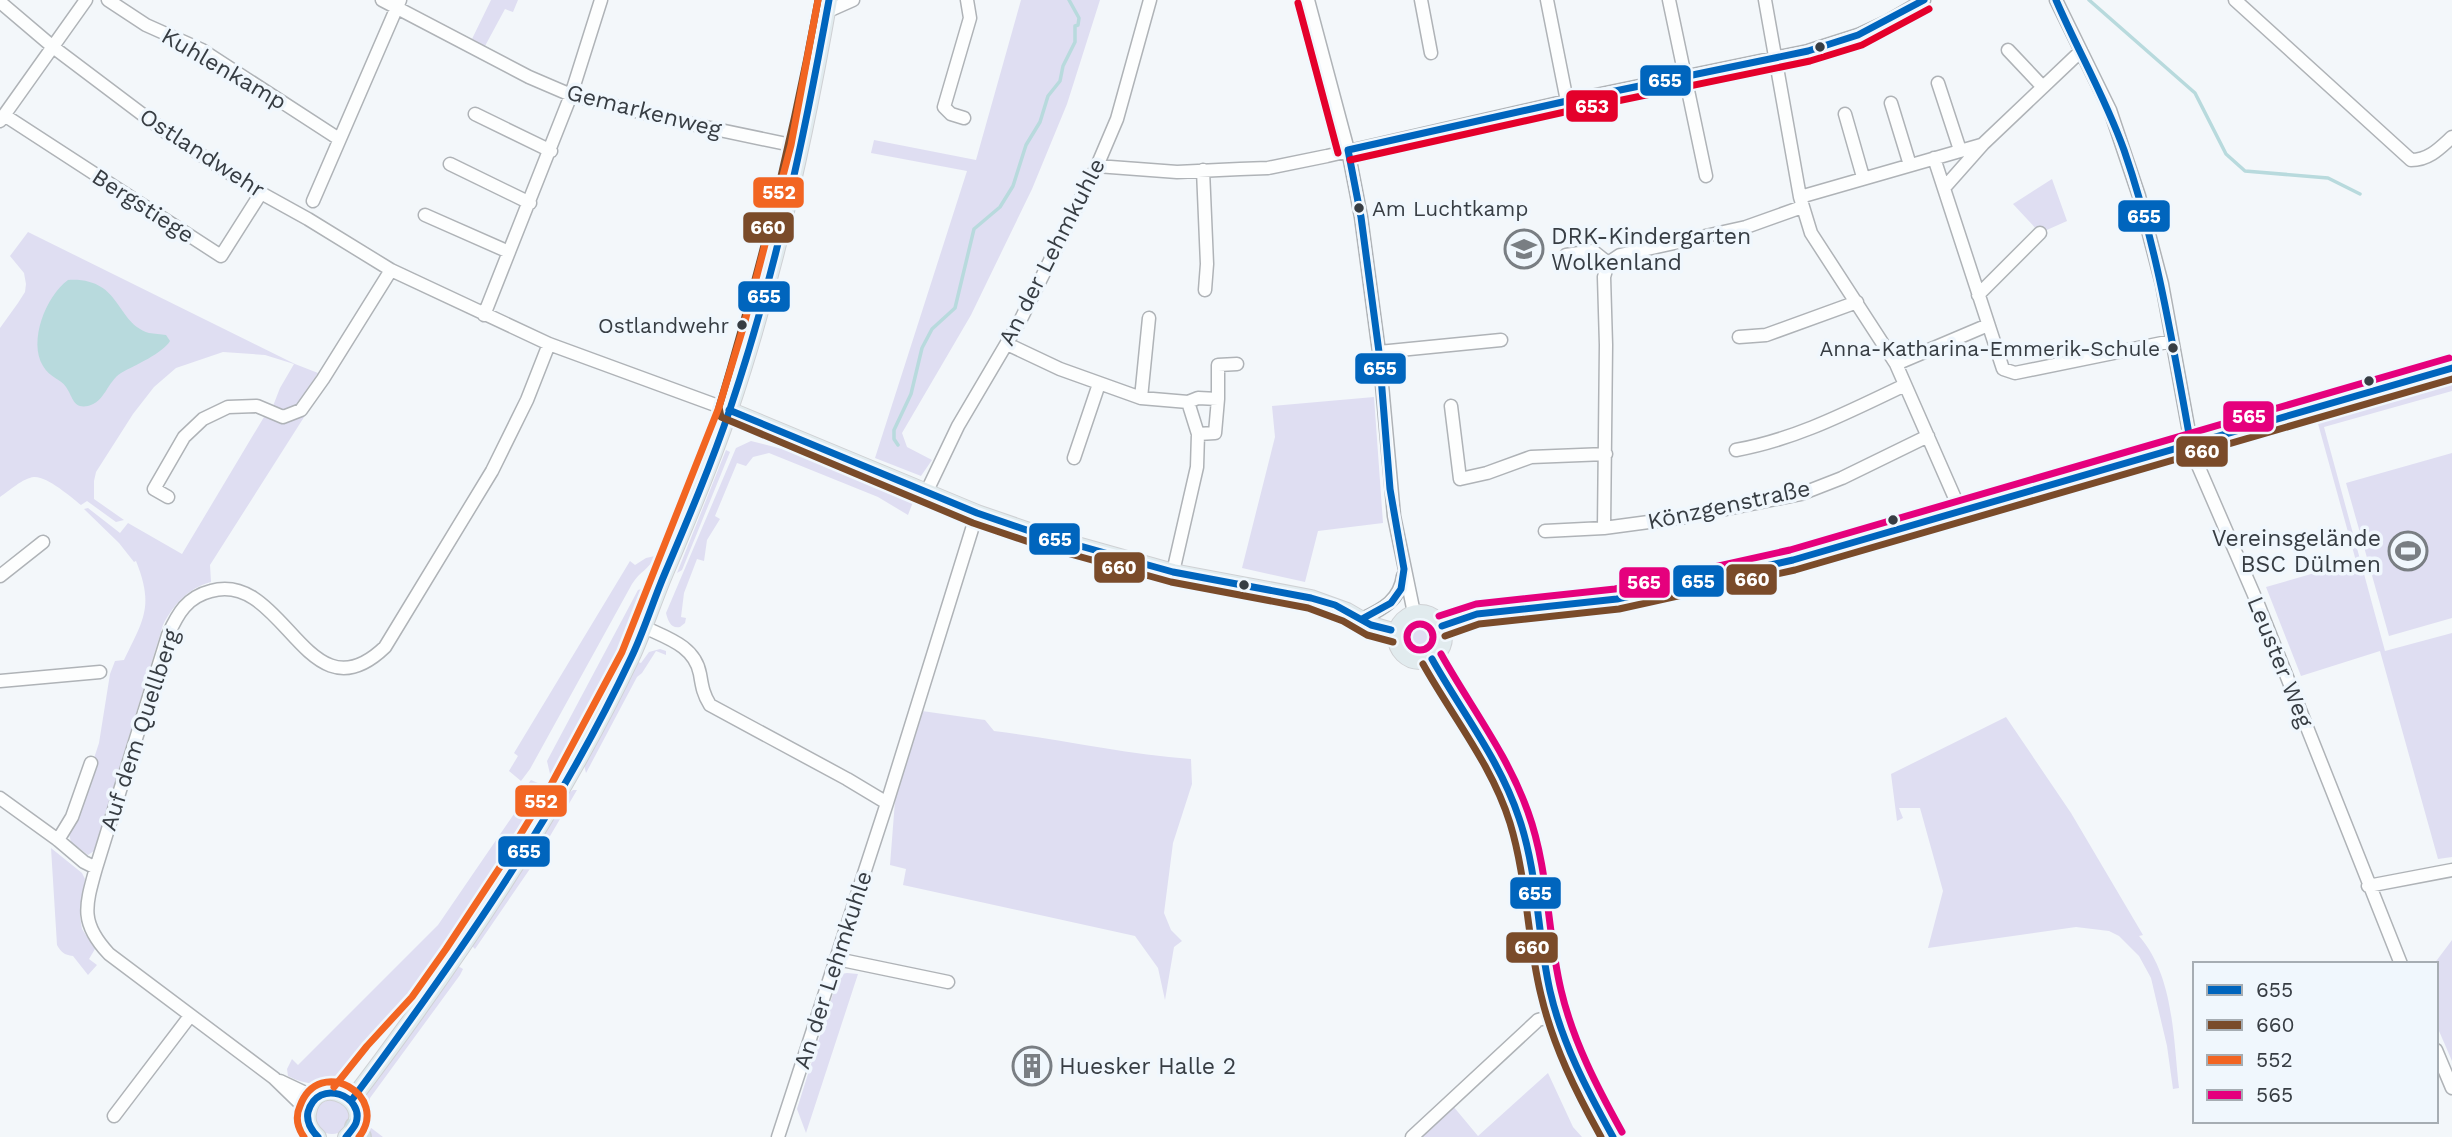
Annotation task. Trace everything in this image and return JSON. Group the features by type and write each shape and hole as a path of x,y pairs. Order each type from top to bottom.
{"main road":[{"path":"347,1097 375,1053 420,1004 516,864 614,691 644,627 730,410 769,275 801,147 828,6"},
{"path":"730,410 926,493 1041,535 1173,572 1311,598 1335,605 1371,625 1396,632"},
{"path":"1414,613 1430,615 1442,626 1445,633 1442,648 1432,659 1424,662 1409,659 1398,647 1396,632 1402,620 1414,613"},
{"path":"1432,659 1506,785 1519,818 1528,854 1556,1015 1584,1087 1613,1137"},
{"path":"311,1122 328,1092 347,1097 357,1114 354,1134"}],"street":[{"path":"2,118 86,0"},
{"name":"Kuhlenkamp","path":"108,0 146,25 202,50 339,139"},
{"name":"Gemarkenweg","path":"382,0 398,5 529,77 571,95 672,120 801,147"},
{"path":"484,315 551,151 601,0"},
{"path":"828,6 853,0"},
{"path":"964,118 951,114 944,107 970,18 967,0"},
{"name":"An der Lehmkuhle","path":"926,493 958,426 1007,344 1097,166 1117,119 1150,0"},
{"path":"1308,0 1348,150 1361,217 1379,352 1390,489 1414,613"},
{"path":"1421,0 1432,53"},
{"path":"1546,0 1567,101"},
{"path":"1669,0 1706,176"},
{"path":"1765,0 1801,202 1818,246 1896,364 1961,512"},
{"path":"1097,166 1177,172 1268,167 1567,101 1775,59 1858,34 1888,22 1924,0"},
{"name":"Leuster Weg","path":"2056,0 2110,110 2139,196 2158,266 2191,445 2258,604 2400,962"},
{"path":"2235,0 2411,160 2422,160 2452,136"},
{"path":"2245,10 2256,0"},
{"name":"Ostlandwehr","path":"0,2 52,47 171,136 391,270 549,344 730,410"},
{"path":"313,201 398,5"},
{"path":"2008,50 2042,86"},
{"path":"1944,188 1983,144 2081,51"},
{"path":"1938,83 1960,150"},
{"path":"1891,103 1909,164"},
{"path":"475,114 551,151"},
{"path":"1845,114 1863,177"},
{"name":"Bergstiege","path":"2,118 221,256 261,193"},
{"path":"1604,528 1604,277 1608,264 1620,255 1746,228 1863,177 1983,144"},
{"path":"1934,158 2004,369 2015,373 2172,341"},
{"path":"450,164 530,202"},
{"path":"1203,170 1207,264 1205,290"},
{"path":"425,215 509,253"},
{"path":"1979,295 2040,233"},
{"path":"1566,255 1593,251 1608,264"},
{"path":"169,497 155,489 184,437 203,419 228,407 257,406 283,417 301,410 391,270"},
{"path":"1739,337 1766,335 1857,302"},
{"path":"1141,398 1149,318"},
{"path":"1896,364 1988,325"},
{"path":"1379,352 1501,340"},
{"name":"Auf dem Quellberg","path":"311,1122 274,1078 109,954 96,940 87,920 88,898 96,868 168,635 179,611 197,594 219,588 240,590 259,599 316,659 340,667 360,665 372,660 385,647 492,471 527,400 549,344"},
{"path":"1007,344 1099,384 1141,398 1188,402 1198,398 1218,399"},
{"path":"1198,434 1215,433 1217,365 1237,364"},
{"path":"1442,626 1477,614 1617,599 1793,559 2452,368"},
{"path":"1074,458 1099,384"},
{"path":"1736,450 1766,445 1822,425 1905,385"},
{"path":"1173,572 1197,467 1198,434 1188,402"},
{"path":"1451,406 1460,479 1488,473 1531,457 1606,454"},
{"name":"Könzgenstraße","path":"1545,531 1604,528 1686,517 1801,494 1842,478 1928,436"},
{"name":"An der Lehmkuhle","path":"783,1136 977,513"},
{"path":"0,576 43,542"},
{"path":"1362,618 1391,603 1401,589 1404,569"},
{"path":"644,627 691,652 700,672 704,696 710,705 887,803"},
{"path":"0,681 100,671"},
{"path":"58,840 72,817 91,763"},
{"path":"0,798 84,862 96,868"},
{"path":"2368,886 2452,870"},
{"path":"837,959 948,982"},
{"path":"1412,1137 1538,1020 1556,1015"},
{"path":"114,1116 190,1016"},
{"path":"2438,1055 2452,1088"}],"shaded area":[{"path":"491,0 518,0 513,12 505,9 485,46 472,39"},
{"path":"1021,0 1100,0 1067,104 1032,189 971,315 902,433 907,447 932,460 921,476 875,458 967,171 871,153 874,140 976,160"},
{"path":"2052,179 2067,221 2040,233 2013,204"},
{"path":"28,232 318,373 297,405 287,411 273,406 294,364 265,355 223,352 176,368 154,387 133,414 96,472 94,499 124,520 116,522 87,501 81,505 59,488 34,477 16,485 0,497 0,328 25,292 24,273 10,256"},
{"path":"68,280 86,281 99,286 138,328 149,333 166,335 170,341 155,355 121,373 94,404 88,406 76,404 64,384 46,370 37,344 46,308"},
{"path":"2452,381 2452,391 2324,427 2385,651 2452,633 2452,857 2438,859 2380,651 2301,676 2266,587 2356,561 2317,420"},
{"path":"1374,397 1383,523 1318,531 1305,582 1242,568 1275,437 1272,406"},
{"path":"306,414 210,565 211,582 195,588 182,598 163,625 94,851 88,855 71,842 69,834 99,743 110,674 115,661 124,660 141,623 145,590 136,561 134,562 119,543 84,509 88,508 120,533 128,523 182,554 264,417 286,422"},
{"path":"751,441 790,451 913,502 908,515 878,497 769,453 753,457 746,466 737,463 715,516 720,519 707,540 704,561 697,559 684,593 681,617 686,618 685,623 674,627 666,613 736,448"},
{"path":"726,450 730,452 682,570 677,573"},
{"name":"Vereinsgelände BSC Dülmen","path":"2452,453 2452,618 2389,636 2346,483"},
{"path":"655,556 632,584 521,781 509,771 518,756 514,753 630,561 635,565"},
{"path":"638,590 643,592 610,675 558,770 550,774 547,761"},
{"path":"1420,619 1432,625 1438,637 1432,649 1420,655 1408,649 1402,637 1408,625"},
{"path":"660,649 666,651 666,655 656,651 637,677 586,773 584,765 638,662 641,663 649,652"},
{"path":"922,711 985,720 994,731 1191,759 1192,784 1173,843 1164,913 1171,930 1182,941 1174,947 1165,1000 1158,968 1135,936 903,885 906,869 890,865 895,801"},
{"path":"2006,717 2071,813 2143,935 2139,936 2159,969 2170,1008 2179,1088 2173,1089 2167,1046 2151,978 2139,956 2119,936 2109,931 2076,927 1928,948 1943,891 1920,808 1899,808 1903,818 1897,821 1891,774"},
{"path":"531,780 542,785 544,792 514,843 449,942 347,1074 318,1083 303,1082 288,1076 287,1069 292,1059 298,1065 438,925 531,789 527,785"},
{"path":"577,790 536,860 475,949 472,946 565,796"},
{"path":"51,848 82,873 85,879 80,917 82,929 95,949 89,959 97,965 88,975 73,956 63,953 57,945"},
{"path":"2452,940 2452,1061 2438,1029 2438,962 2436,962"},
{"path":"458,966 463,969 460,975 370,1098 366,1124 383,1137 365,1137 359,1102"},
{"path":"847,973 858,974 806,1133 797,1109 838,978"},
{"path":"1548,1073 1573,1127 1582,1137 1419,1137 1453,1106 1478,1136"},
{"path":"332,1100 344,1105 349,1117 344,1129 332,1134 320,1129 315,1117 320,1105"}],"waterway":[{"path":"898,445 894,439 894,430 911,394 922,348 932,329 955,308 974,229 1000,207 1013,186 1026,145 1040,122 1048,96 1060,81 1063,66 1075,42 1075,26 1078,25 1079,18 1069,0"},
{"path":"2089,0 2195,93 2226,154 2245,171 2328,178 2360,194"}],"transit line":[{"name":"660","path":"818,0 774,205 719,407 721,417 973,523 1038,545 1171,582 1308,608 1343,621 1367,635 1393,642"},
{"name":"552","path":"334,1087 412,997 446,949 552,783 622,652 719,407 744,325 791,145 818,0"},
{"name":"655","path":"351,1101 502,887 570,775 636,648 715,451 746,359 775,258 829,0"},
{"name":"655","path":"1362,619 1391,603 1401,589 1404,569 1390,489 1379,352 1361,217 1348,150 1808,51 1858,35 1924,0"},
{"name":"655","path":"2056,0 2108,111 2136,186 2163,296 2191,445"},
{"name":"653","path":"1298,3 1338,153"},
{"name":"653","path":"1350,160 1810,61 1862,45 1929,9"},
{"name":"565","path":"1439,616 1476,604 1615,589 1790,550 2449,358"},
{"name":"655","path":"1442,626 1477,614 1617,599 1793,560 2452,368"},
{"name":"660","path":"1445,636 1479,624 1619,609 1795,570 2452,379"},
{"name":"655","path":"729,410 977,513 1041,535 1173,572 1311,598 1335,605 1371,625 1391,630"},
{"name":"565","path":"1420,624 1429,628 1433,637 1429,646 1420,650 1411,646 1407,637 1411,628 1420,624"},
{"name":"565","path":"1441,654 1499,751 1528,812 1540,856 1556,968 1566,1009 1587,1063 1622,1132"},
{"name":"655","path":"1432,659 1491,756 1519,818 1530,860 1546,969 1555,1010 1576,1066 1613,1137"},
{"name":"660","path":"1423,664 1493,781 1510,823 1520,865 1536,974 1546,1014 1566,1068 1601,1137"},
{"name":"552","path":"304,1137 298,1122 300,1106 309,1091 322,1083 335,1082 349,1087 359,1095 366,1108 366,1122 359,1137"},
{"name":"655","path":"318,1137 310,1126 308,1112 313,1101 330,1093 347,1098 357,1113 356,1123 346,1137"}],"place":[{"name":"Am Luchtkamp","path":"1359,208"},
{"name":"DRK-Kindergarten Wolkenland","path":"1524,249"},
{"name":"Ostlandwehr","path":"742,325"},
{"name":"Anna-Katharina-Emmerik-Schule","path":"2173,348"},
{"name":"Vereinsgelände BSC Dülmen","path":"2408,551"},
{"name":"Huesker Halle 2","path":"1032,1066"}]}
